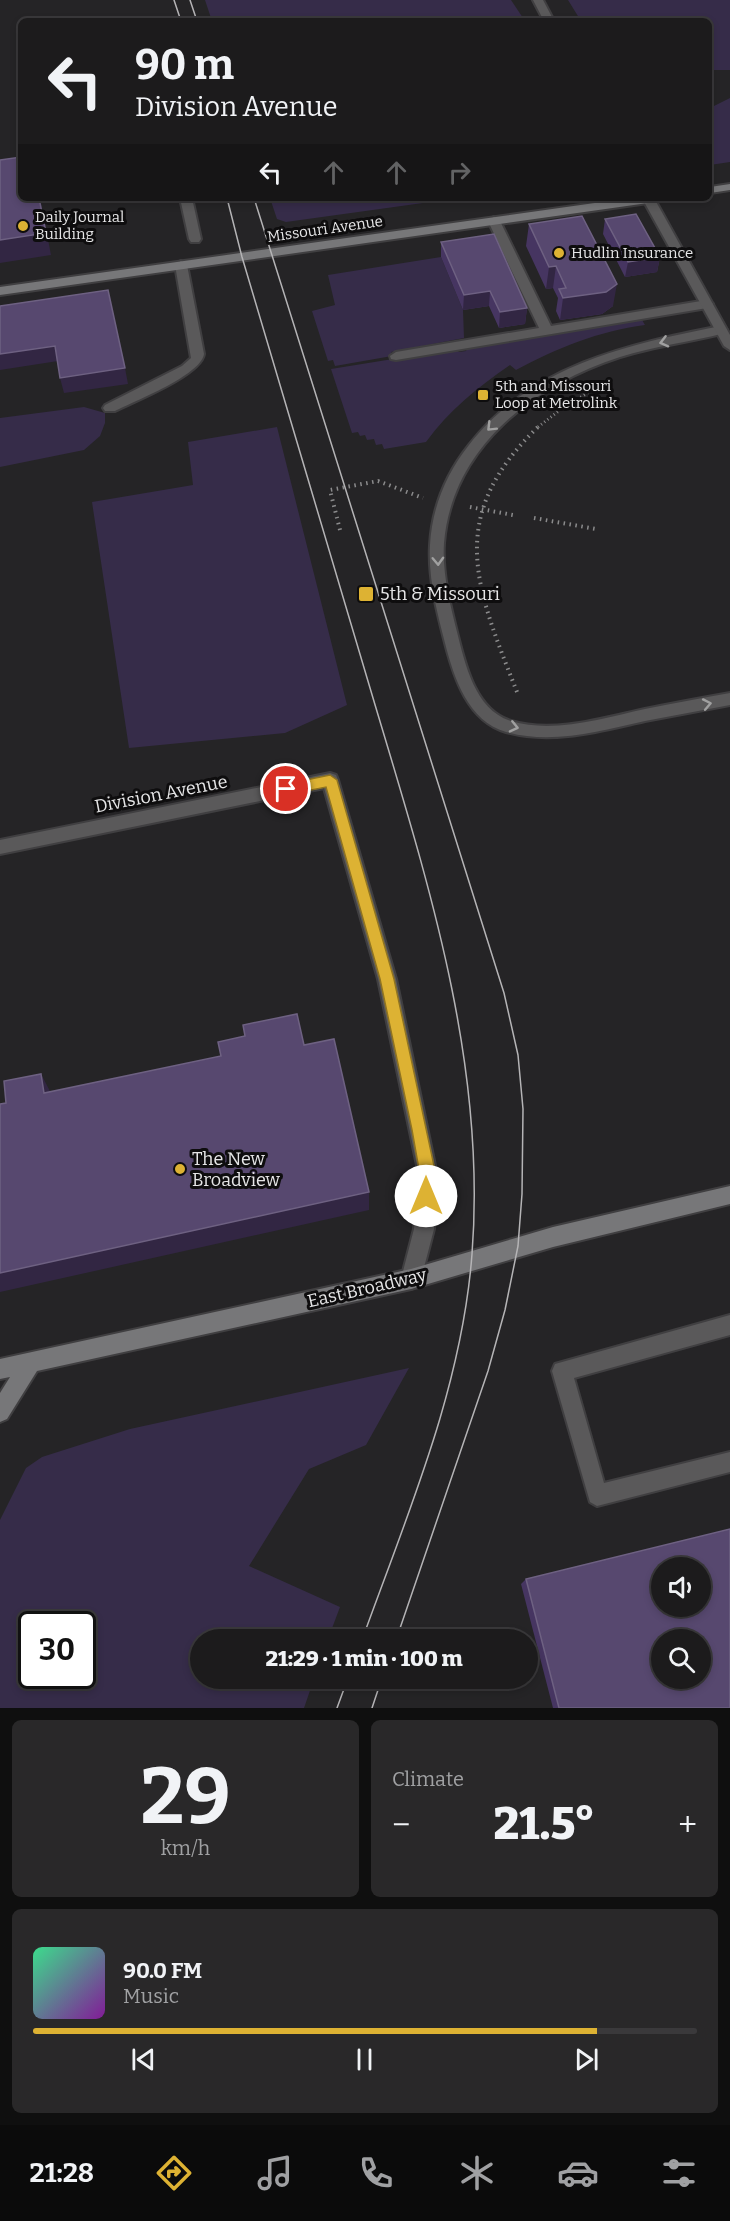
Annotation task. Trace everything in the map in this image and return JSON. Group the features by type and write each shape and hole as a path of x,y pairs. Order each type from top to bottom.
{"main road":[{"path":"712,190 730,187"},
{"name":"Missouri Avenue","path":"0,291 631,201"},
{"name":"East Broadway","path":"0,1369 411,1279 553,1236 730,1196"},
{"path":"0,1412 30,1363"}],"street":[{"path":"538,0 547,18"},
{"path":"187,201 195,240"},
{"path":"653,201 730,346"},
{"path":"494,221 547,331"},
{"path":"110,408 187,369 197,360 198,354 181,265"},
{"path":"396,356 707,304"},
{"path":"721,330 639,348 582,366 532,393 503,416 477,441 450,486 440,522 438,564 440,588 452,642 467,686 478,705 497,722 520,729 549,730 590,725 730,699"},
{"name":"Division Avenue","path":"0,847 330,780 387,979 428,1175 424,1229 411,1279"},
{"path":"730,1325 562,1371 597,1496 730,1462"}],"path":[{"path":"517,692 480,585 477,544 483,510 499,471 523,439 555,413 591,391"},
{"path":"340,530 330,490 378,482 426,500"},
{"path":"483,510 513,515"},
{"path":"534,518 596,529"}],"shaded area":[{"path":"205,0 511,0 523,18 211,18"},
{"path":"568,0 730,0 730,70 712,70 712,18 579,18"},
{"path":"730,98 730,162 712,165 712,107"},
{"path":"271,201 437,201 286,222 277,219"},
{"path":"441,257 463,310 464,338 391,352 392,356 335,366 333,360 328,361 312,311 335,305 328,275"},
{"path":"642,320 645,325 611,331 579,342 516,370 510,365 464,400 426,442 384,449 382,444 376,445 374,439 367,440 365,435 360,436 358,432 352,433 331,369 455,349 459,352 466,351 468,347"},
{"path":"84,407 105,413 105,423 100,436 84,450 0,467 0,418"},
{"path":"277,427 347,705 285,733 129,748 92,502 193,485 188,442"},
{"path":"409,1368 366,1445 309,1469 249,1566 340,1607 332,1629 190,1629 190,1689 311,1689 304,1708 0,1708 0,1520 26,1468 42,1457 130,1429"}],"building":[{"path":"18,157 18,201 40,201 46,233 0,240 0,160"},
{"path":"636,214 660,257 628,262 605,219"},
{"path":"582,216 617,284 606,292 563,298 559,289 566,288 556,266 549,267 529,224"},
{"path":"494,234 527,308 500,312 490,291 464,295 441,242"},
{"path":"108,290 125,368 60,378 55,346 0,354 0,306"},
{"name":"The New Broadview","path":"297,1014 304,1045 334,1039 369,1192 0,1273 0,1104 6,1103 4,1081 41,1074 44,1093 221,1056 218,1042 245,1036 243,1025"},
{"path":"730,1529 730,1708 559,1708 526,1579"}],"tram line":[{"path":"174,0 180,18"},
{"path":"190,0 196,18"},
{"path":"228,201 242,257 432,903 462,1042 470,1112 474,1183 472,1254 457,1353 430,1450 366,1629"},
{"path":"255,201 504,993 518,1055 523,1109 522,1194 518,1246 505,1310 488,1371 400,1629"},
{"path":"337,1708 344,1689"},
{"path":"372,1708 378,1689"}],"place":[{"name":"Daily Journal Building","path":"23,226"},
{"name":"Hudlin Insurance","path":"559,253"},
{"name":"5th and Missouri Loop at Metrolink","path":"483,395"},
{"name":"5th & Missouri","path":"366,594"},
{"name":"The New Broadview","path":"180,1169"}],"route":[{"path":"286,789 330,780 387,979 420,1130 428,1175 426,1196"}]}
